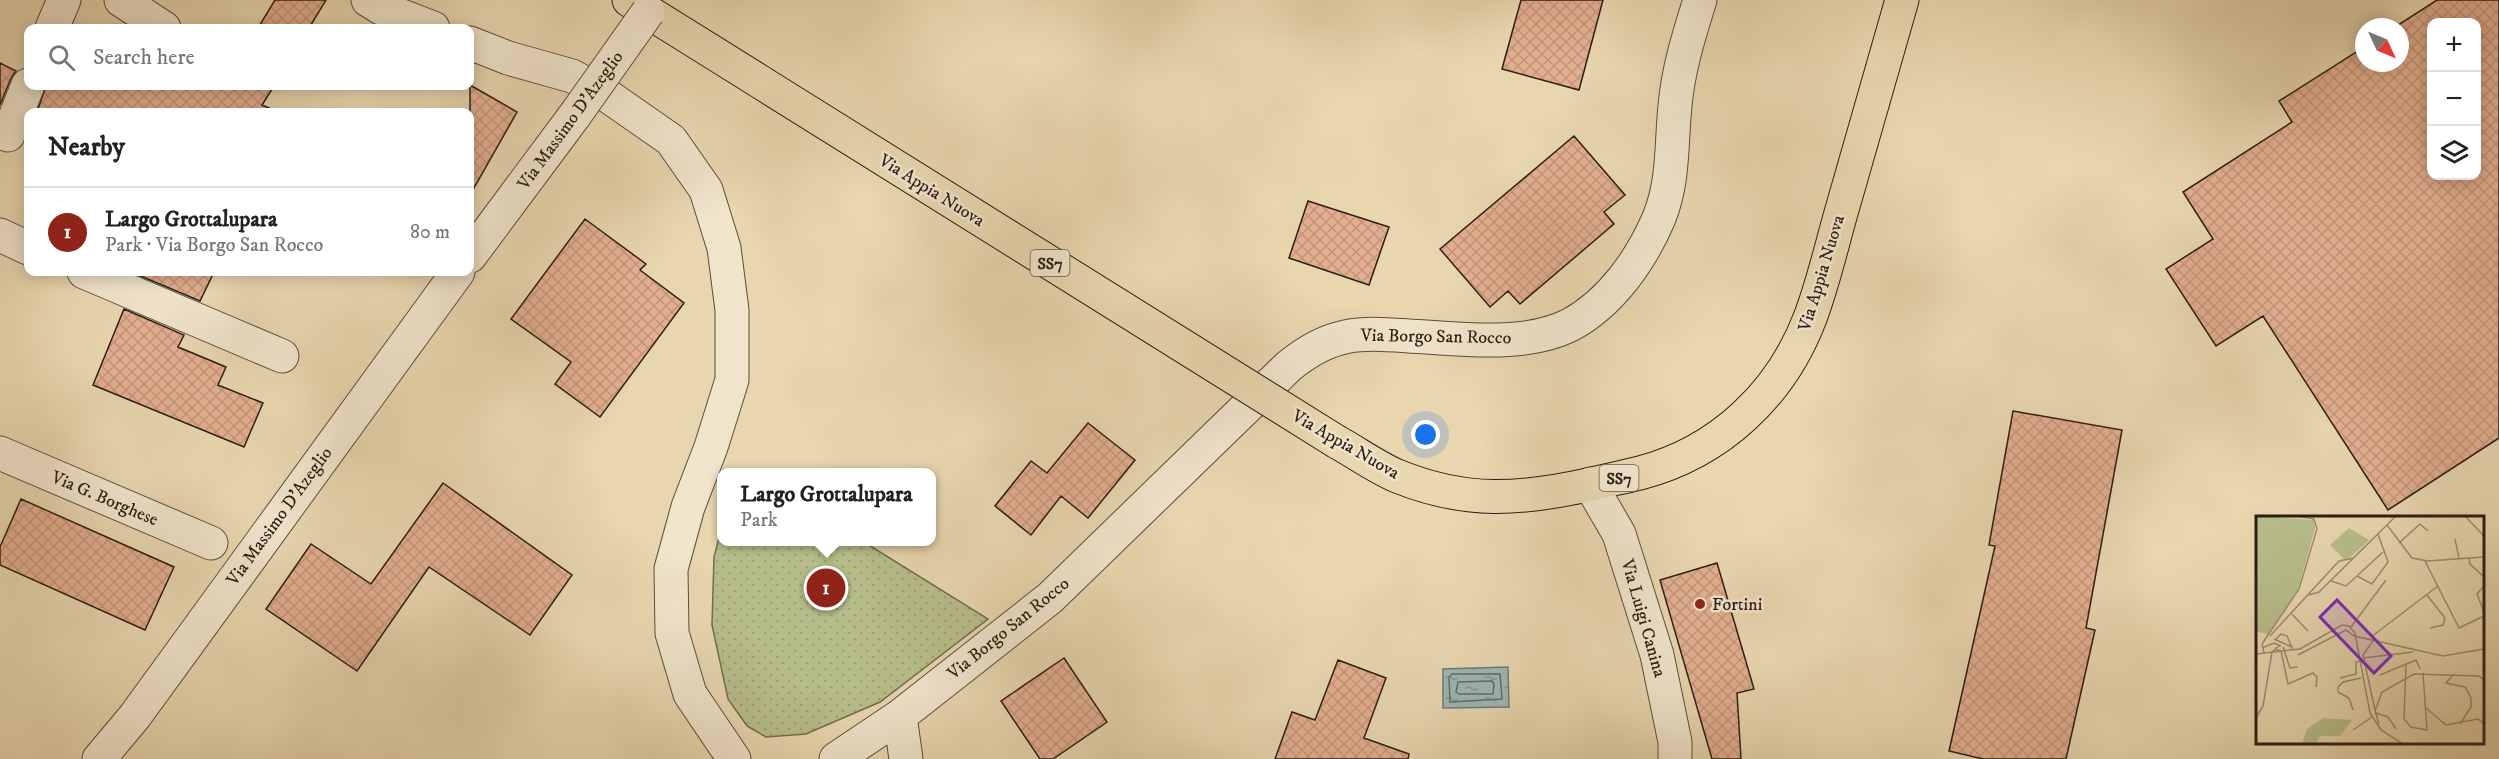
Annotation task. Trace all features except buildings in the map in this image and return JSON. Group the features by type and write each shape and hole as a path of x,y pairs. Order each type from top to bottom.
{"main road":[{"name":"Via Appia Nuova","path":"638,6 1337,442 1394,475 1434,489 1470,496 1513,497 1558,491 1642,473 1702,448 1724,435 1749,414 1782,373 1811,316 1902,0"}],"street":[{"path":"54,24 64,0"},
{"path":"122,0 158,24"},
{"path":"368,0 381,8 423,24"},
{"name":"Via Borgo San Rocco","path":"836,759 900,717 1050,598 1289,366 1328,341 1353,334 1490,340 1536,336 1570,325 1600,304 1622,280 1643,250 1665,201 1672,161 1678,83 1700,0"},
{"name":"Via Massimo D'Azeglio","path":"474,251 575,115 638,6"},
{"path":"474,45 508,58 572,76 605,94 671,140 706,190 724,248 732,310 732,380 711,447 688,507 671,569 672,633 690,694 734,759"},
{"path":"8,135 26,90"},
{"path":"0,235 24,246"},
{"path":"93,276 282,356"},
{"name":"Via Massimo D'Azeglio","path":"99,759 135,716 455,276"},
{"name":"Via G. Borghese","path":"0,453 211,543"},
{"name":"Via Luigi Canina","path":"1590,484 1619,534 1657,655 1675,742 1675,759"},
{"path":"900,717 906,759"}],"green space":[{"path":"717,545 870,546 988,619 880,702 806,734 766,737 747,726 728,699 712,625 714,557"}],"water":[{"path":"1508,667 1509,707 1443,708 1443,669"}],"place":[{"name":"Largo Grottalupara","path":"826,588"},
{"name":"Fortini","path":"1700,604"}]}
